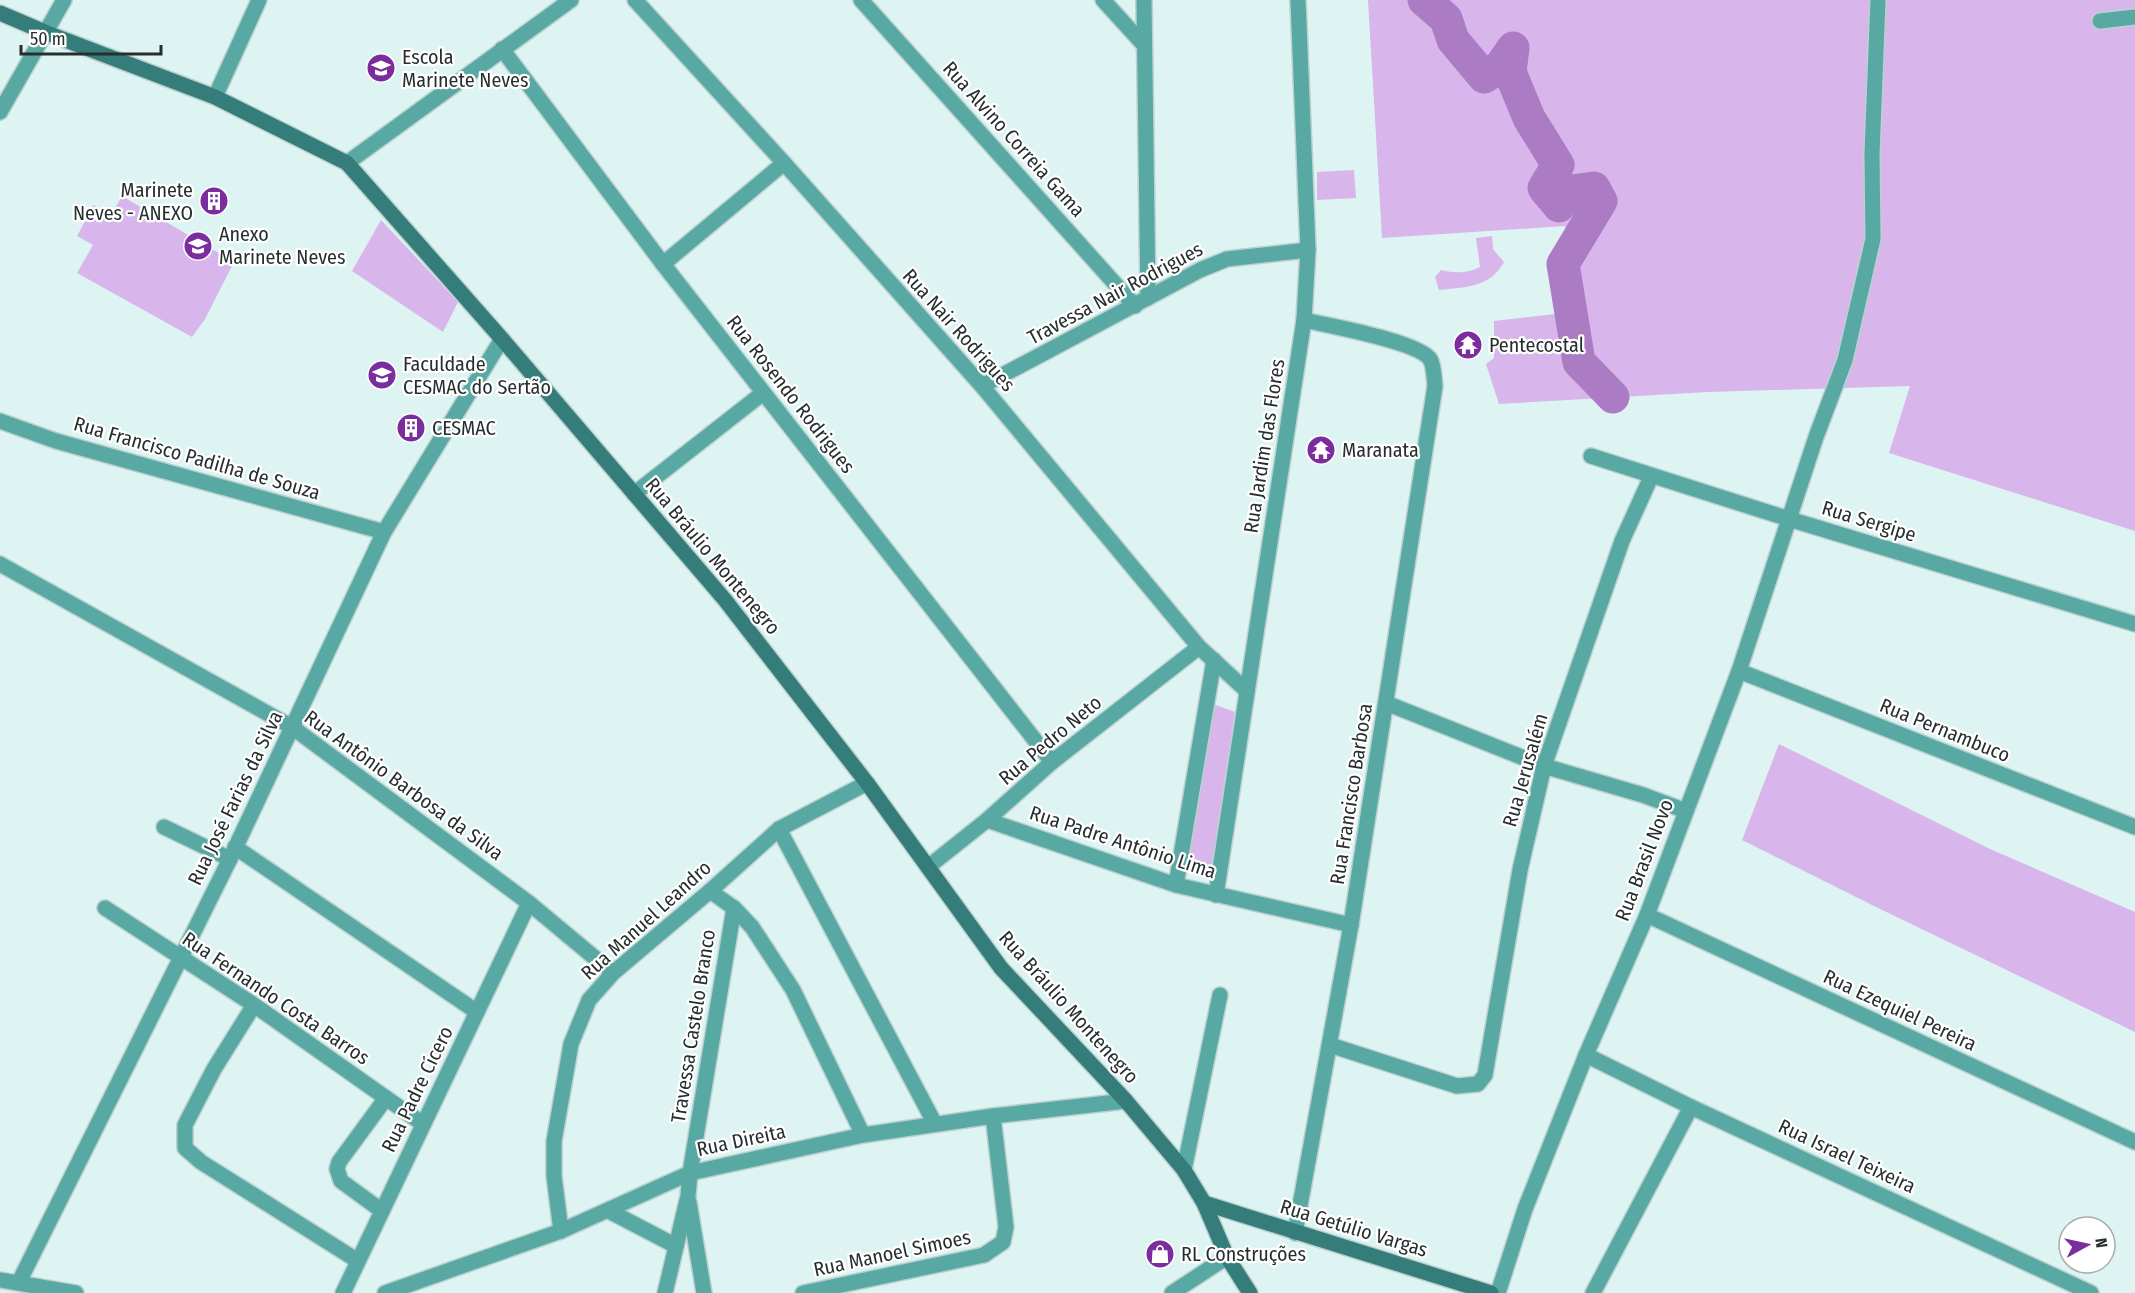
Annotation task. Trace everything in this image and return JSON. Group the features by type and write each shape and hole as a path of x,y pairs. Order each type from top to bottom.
{"street":[{"path":"0,112 64,0"},
{"path":"215,97 259,0"},
{"path":"347,163 571,0"},
{"name":"Rua Nair Rodrigues","path":"635,0 982,386 1199,646 1247,691"},
{"name":"Rua Alvino Correia Gama","path":"861,0 1142,302"},
{"path":"1103,0 1144,45"},
{"path":"1142,302 1144,0"},
{"name":"Rua Jardim das Flores","path":"1216,895 1304,320 1308,250 1298,0"},
{"name":"Rua Brasil Novo","path":"1498,1293 1525,1209 1586,1055 1647,915 1739,671 1816,437 1845,360 1873,239 1872,154 1878,0"},
{"name":"Rua Bráulio Montenegro","path":"0,13 215,97 347,163 502,339 725,600 867,783 1001,968 1126,1101 1184,1170 1204,1203 1227,1257 1250,1293"},
{"path":"2100,21 2135,17"},
{"name":"Rua Rosendo Rodrigues","path":"502,49 663,264 1053,762"},
{"path":"663,264 784,164"},
{"name":"Travessa Nair Rodrigues","path":"982,386 1200,270 1227,259 1308,250"},
{"name":"Rua Francisco Barbosa","path":"1295,1233 1351,925 1435,386 1431,360 1424,353 1398,342 1304,320"},
{"name":"Rua José Farias da Silva","path":"19,1282 233,853 384,532 502,339"},
{"path":"634,494 763,393"},
{"name":"Rua Francisco Padilha de Souza","path":"0,421 56,441 384,532"},
{"name":"Rua Sergipe","path":"1591,456 1652,477 2135,624"},
{"name":"Rua Jerusalém","path":"1330,1045 1456,1086 1478,1084 1485,1075 1520,870 1544,766 1622,541 1652,477"},
{"name":"Rua Antônio Barbosa da Silva","path":"0,564 292,727 529,903 613,973"},
{"name":"Rua Pedro Neto","path":"928,867 987,820 1053,762 1199,646"},
{"path":"1176,885 1214,660"},
{"name":"Rua Pernambuco","path":"1739,671 2135,827"},
{"path":"1386,703 1544,766 1643,795 1686,811"},
{"name":"Rua Manuel Leandro","path":"561,1231 554,1176 554,1140 571,1044 589,1000 613,973 779,829 867,783"},
{"name":"Rua Padre Antônio Lima","path":"987,820 1176,885 1351,925"},
{"path":"164,827 233,853 477,1012"},
{"path":"779,829 936,1124"},
{"path":"710,891 734,908 752,927 793,990 863,1135"},
{"name":"Rua Padre Cícero","path":"343,1293 529,903"},
{"name":"Rua Fernando Costa Barros","path":"105,908 254,1005 423,1124"},
{"name":"Travessa Castelo Branco","path":"665,1293 688,1196 734,908"},
{"name":"Rua Ezequiel Pereira","path":"1647,915 2135,1142"},
{"path":"1184,1170 1220,995"},
{"path":"254,1005 214,1069 185,1125 185,1148 201,1162 358,1261"},
{"name":"Rua Israel Teixeira","path":"1586,1055 1691,1107 2091,1293"},
{"path":"382,1211 341,1181 337,1169 339,1162 386,1098"},
{"name":"Rua Direita","path":"385,1293 561,1231 690,1173 863,1135 993,1116 1126,1101"},
{"path":"1593,1293 1691,1107"},
{"name":"Rua Manoel Simoes","path":"803,1293 984,1255 1003,1242 1006,1227 993,1116"},
{"path":"688,1196 704,1293"},
{"name":"Rua Getúlio Vargas","path":"1204,1203 1491,1293"},
{"path":"609,1211 676,1246"},
{"path":"1172,1293 1227,1257"},
{"path":"0,1281 19,1282 76,1293"}],"shaded area":[{"path":"1368,0 2135,0 2135,531 1889,453 1910,386 1708,392 1499,404 1486,364 1494,358 1494,321 1564,313 1565,226 1382,238"},
{"path":"1354,170 1356,198 1317,200 1317,172"},
{"path":"122,196 234,262 205,319 192,337 77,273 93,245 77,236 94,205 111,215"},
{"path":"381,220 458,302 443,332 352,271"},
{"path":"1492,236 1493,249 1504,262 1498,271 1492,277 1476,285 1439,290 1435,277 1441,270 1460,272 1480,267 1476,238"},
{"path":"1213,704 1235,712 1211,871 1188,861"},
{"path":"1779,744 1990,849 2135,912 2135,1032 1742,840"}],"waterway":[{"path":"1424,0 1446,19 1453,40 1484,77 1500,67 1513,48 1510,72 1529,118 1558,165 1544,188 1559,206 1571,191 1594,188 1601,201 1563,264 1579,362 1613,397"}],"place":[{"name":"Escola Marinete Neves","path":"381,68"},
{"name":"Marinete Neves - ANEXO","path":"214,201"},
{"name":"Anexo Marinete Neves","path":"198,246"},
{"name":"Pentecostal","path":"1468,345"},
{"name":"Faculdade CESMAC do Sertão","path":"382,375"},
{"name":"CESMAC","path":"411,428"},
{"name":"Maranata","path":"1321,450"},
{"name":"RL Construções","path":"1160,1254"}]}
